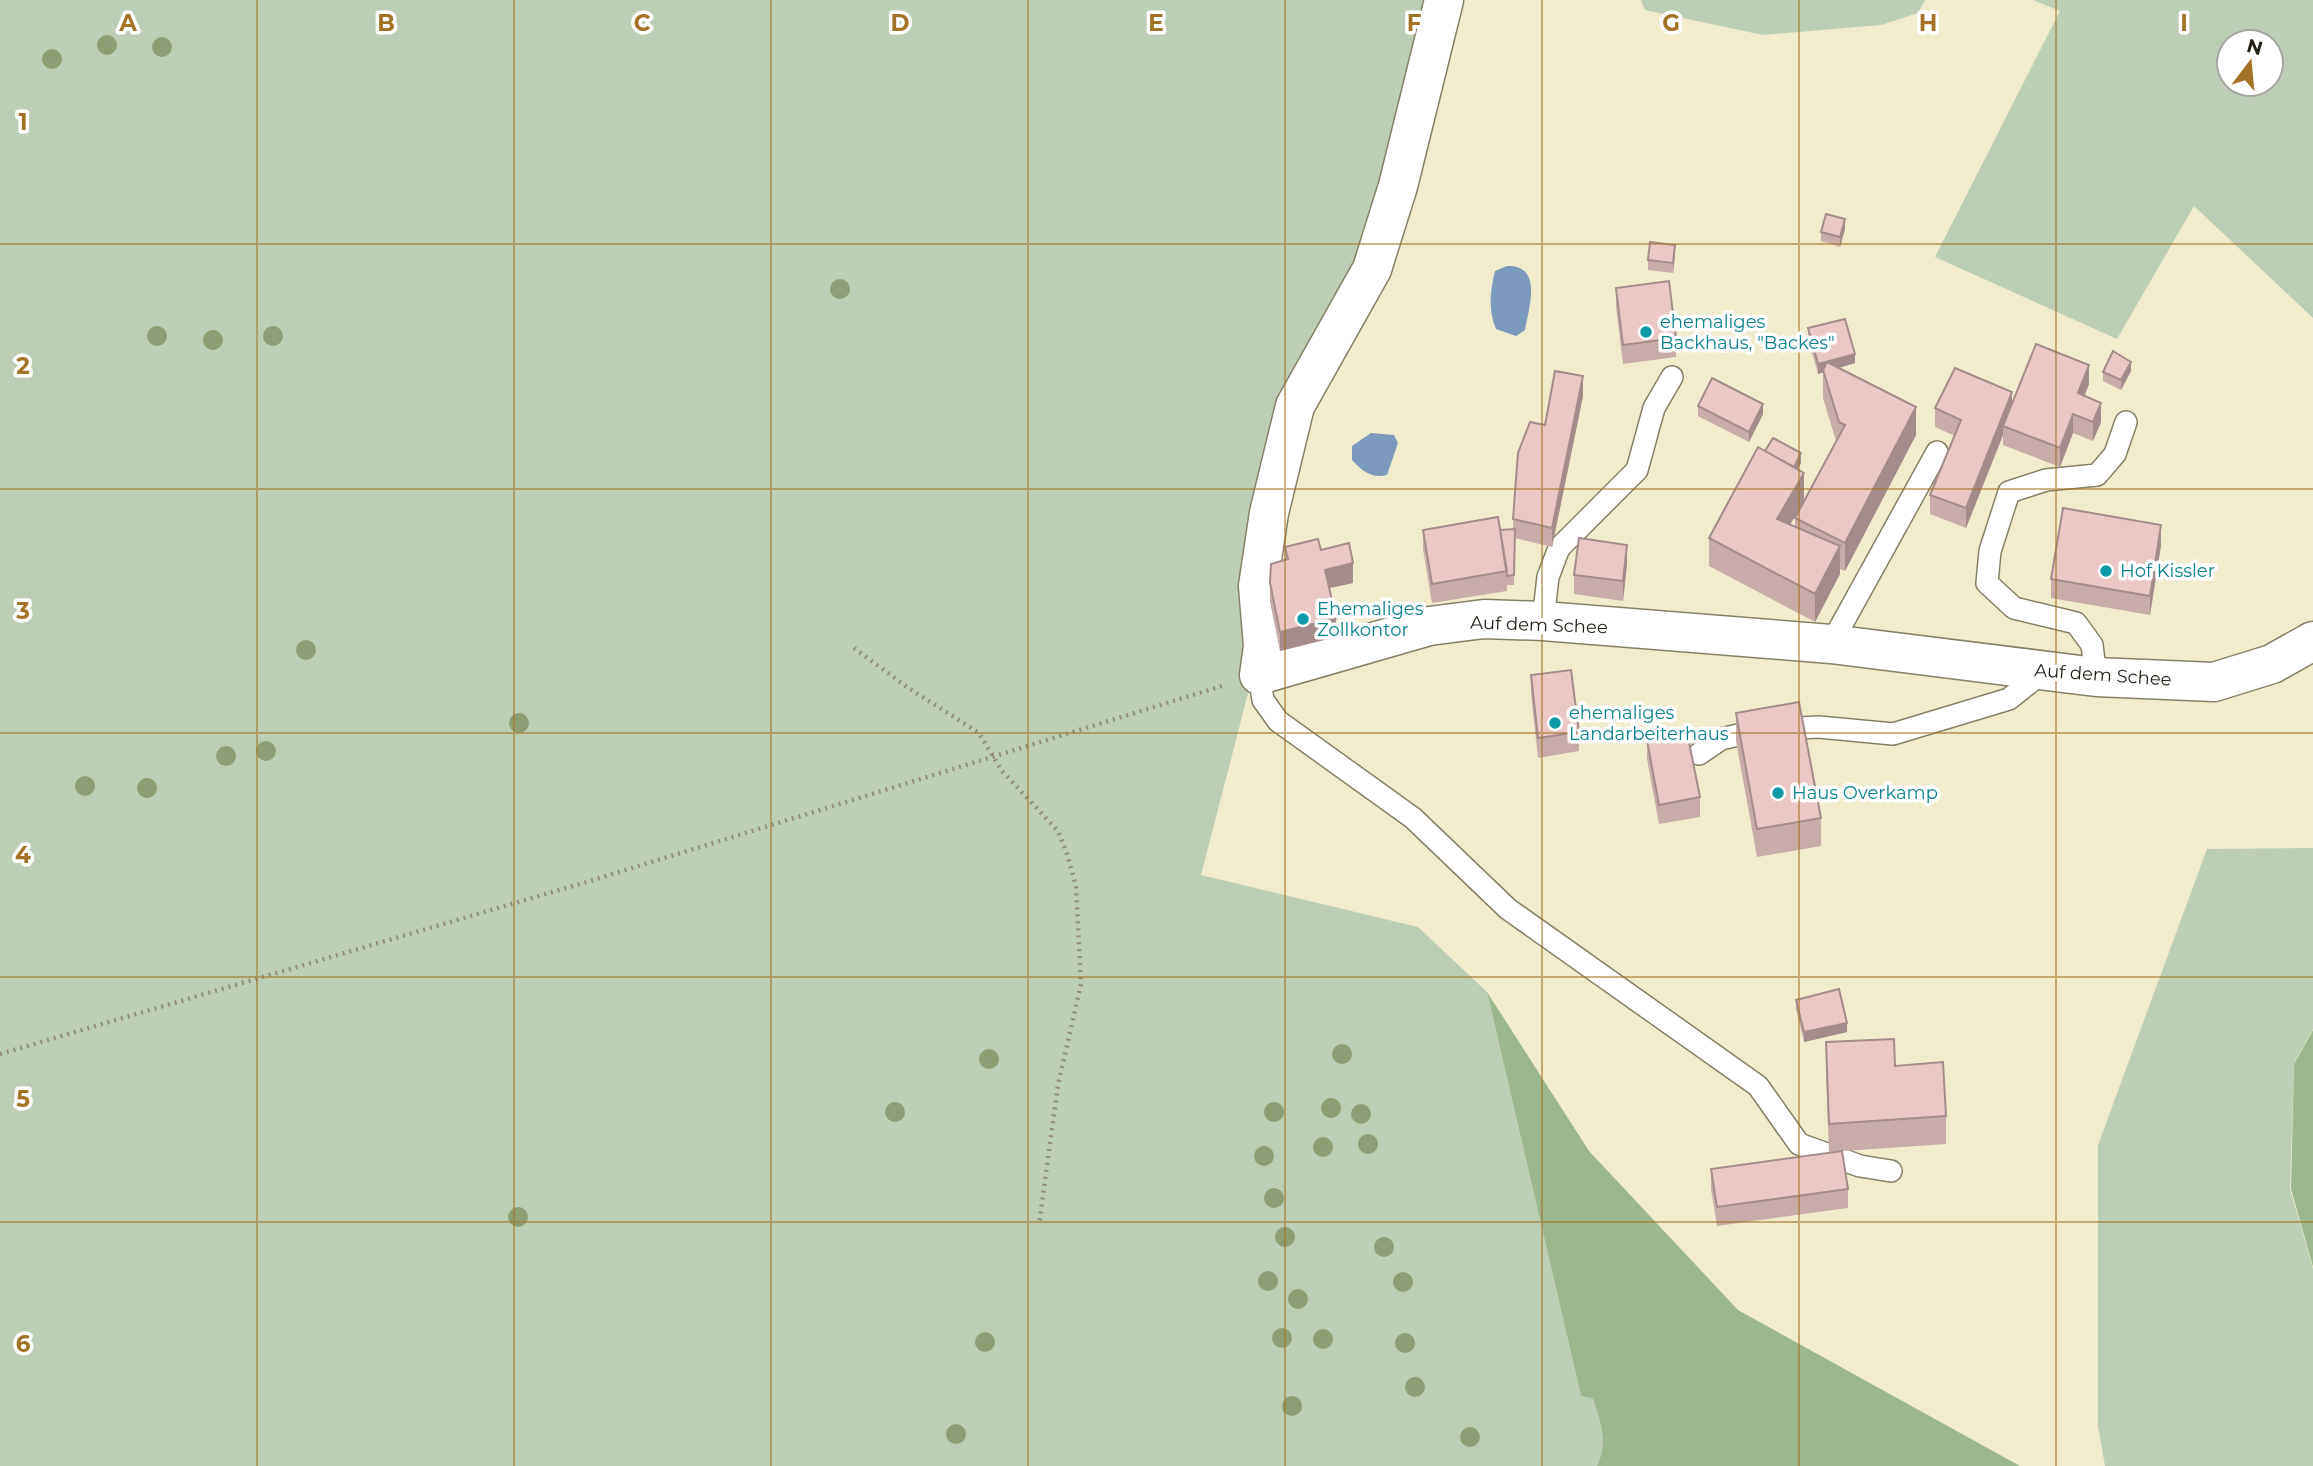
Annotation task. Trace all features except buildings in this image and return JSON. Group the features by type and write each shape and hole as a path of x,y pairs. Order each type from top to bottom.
{"street":[{"path":"1259,675 1263,646 1258,586 1269,513 1295,406 1372,269 1398,186 1444,0"},
{"name":"Auf dem Schee","path":"1259,675 1429,626 1484,620 1543,621 1831,644 2043,672 2214,682 2272,664 2313,641"}],"lane":[{"path":"1543,621 1548,576 1556,555 1637,470 1654,408 1672,376"},
{"path":"2096,677 2092,645 2076,623 2014,608 1987,583 1990,551 2009,492 2046,480 2098,475 2115,454 2126,422"},
{"path":"1831,644 1937,452"},
{"path":"1699,754 1721,739 1760,730 1819,727 1893,734 2009,699 2043,672"},
{"path":"1259,675 1263,699 1278,721 1413,818 1508,909 1758,1086 1799,1144 1860,1166 1891,1171"}],"path":[{"path":"854,648 907,687 979,733 1002,771 1058,831 1076,887 1082,984 1058,1086 1040,1225"},
{"path":"0,1054 501,908 1259,675"}],"green space":[{"path":"0,0 1434,0 1368,245 1285,404 1260,647 1201,875 1418,927 1487,992 1581,1396 1593,1399 1601,1425 1603,1441 1597,1466 0,1466"},
{"path":"1641,0 1925,0 1918,13 1881,25 1763,35 1645,10"},
{"path":"2033,0 2313,0 2313,318 2194,206 2117,339 1935,257 2060,11"},
{"path":"2313,848 2313,1029 2294,1063 2290,1189 2313,1269 2313,1466 2105,1466 2098,1426 2098,1145 2207,849"},
{"path":"1487,992 1589,1151 1738,1310 2020,1466 1597,1466 1603,1441 1601,1425 1593,1399 1581,1396"},
{"path":"2313,1030 2313,1267 2291,1189 2294,1064"}],"water":[{"path":"1507,266 1526,272 1530,280 1531,299 1525,330 1516,336 1496,329 1491,308 1495,271"},
{"path":"1371,433 1394,435 1398,443 1387,475 1368,473 1352,460 1352,446"}],"place":[{"name":"ehemaliges Backhaus, \"Backes\"","path":"1646,332"},
{"name":"Hof Kissler","path":"2106,571"},
{"name":"Ehemaliges Zollkontor","path":"1303,619"},
{"name":"ehemaliges Landarbeiterhaus","path":"1555,723"},
{"name":"Haus Overkamp","path":"1778,793"}]}
